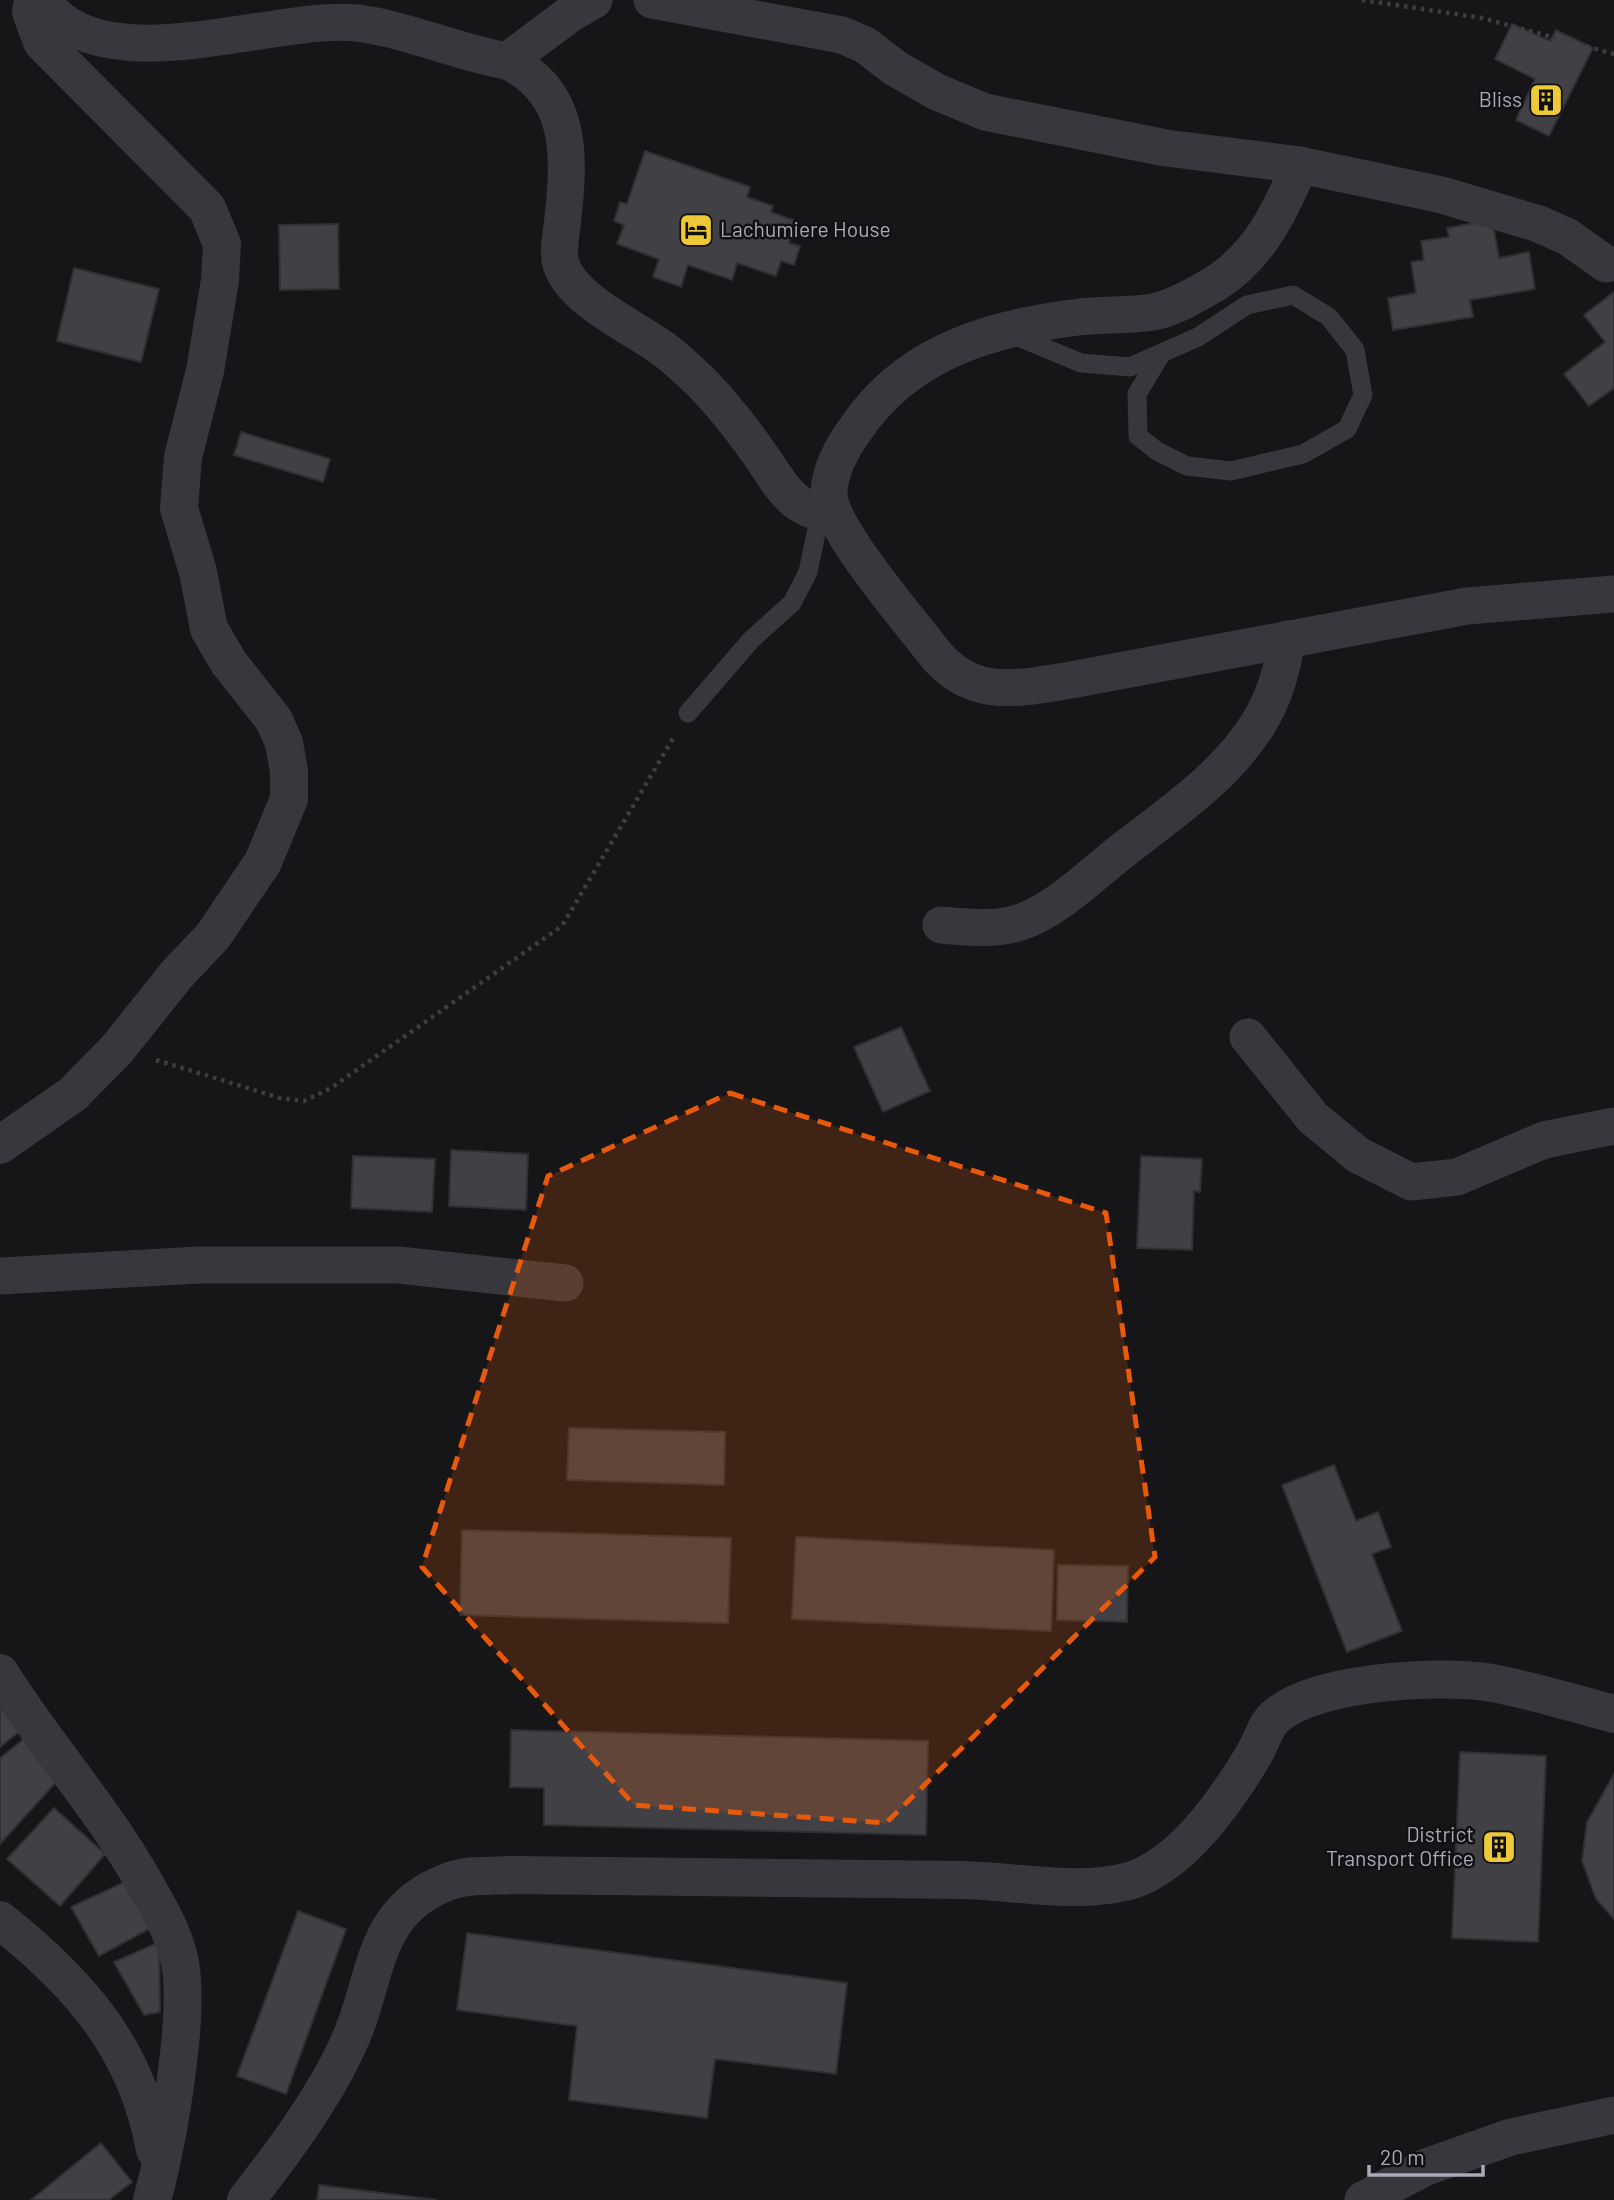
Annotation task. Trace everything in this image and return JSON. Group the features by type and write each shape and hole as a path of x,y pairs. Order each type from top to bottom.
{"street":[{"path":"0,1146 73,1094 118,1048 243,896 280,823 289,799 289,771 284,743 274,720 229,663 209,629 198,572 179,508 183,457 205,371 222,244 207,208 43,42 31,12 33,0"},
{"path":"42,0 60,20 85,36 106,40 184,43 320,24 356,23 507,61 526,70 539,81 551,98 562,124 568,171 561,263 570,280 588,299 664,349 725,407 791,496 825,513 840,528 951,673 990,687 1022,688 1467,606 1614,594"},
{"path":"507,61 570,14 594,0"},
{"path":"652,0 842,35 865,45 895,68 937,92 985,112 1166,148 1300,165 1442,195 1539,223 1568,237 1606,264"},
{"path":"825,513 833,471 850,436 879,399 901,377 923,362 964,342 1003,330 1080,317 1155,312 1216,282 1237,268 1262,241 1280,212 1300,165"},
{"path":"941,925 989,929 1022,922 1067,896 1179,806 1234,758 1258,724 1281,679 1287,639"},
{"path":"1248,1037 1313,1118 1358,1155 1411,1182 1457,1177 1544,1140 1614,1126"},
{"path":"0,1276 199,1265 399,1265 565,1283"},
{"path":"0,1673 118,1836 164,1917 179,1954 181,2031 156,2186"},
{"path":"246,2200 304,2119 346,2050 364,2005 379,1945 395,1916 420,1895 452,1880 513,1875 993,1881 1096,1886 1130,1880 1158,1868 1184,1849 1252,1757 1271,1722 1288,1707 1316,1695 1357,1686 1411,1681 1485,1682 1614,1714"},
{"path":"3,1924 75,1989 108,2027 148,2111 156,2186"},
{"path":"1363,2200 1426,2167 1511,2137 1611,2117"}],"lane":[{"path":"1003,330 1082,363 1130,367 1198,337 1247,305 1293,295 1329,317 1355,350 1363,395 1347,429 1303,454 1231,471 1187,466 1157,451 1138,436 1137,394 1161,354"},
{"path":"688,713 751,640 792,603 808,572 817,529 825,513"}],"path":[{"path":"1362,0 1482,18 1614,54"},
{"path":"118,1048 281,1098 304,1101 331,1088 562,926 688,713"}],"highlighted area":[{"path":"730,1093 1106,1213 1155,1557 886,1823 634,1805 422,1567 548,1176"}],"building":[{"name":"Bliss","path":"1512,24 1550,41 1556,30 1593,48 1549,136 1516,120 1535,79 1495,59"},
{"path":"645,151 750,187 747,197 773,206 771,212 796,221 789,243 800,246 794,265 781,261 776,276 737,263 732,280 688,265 681,287 653,277 659,259 617,244 624,225 614,221 620,202 627,204"},
{"path":"1492,220 1499,258 1529,252 1535,289 1470,300 1473,317 1393,330 1388,298 1416,293 1411,262 1424,260 1421,241 1449,237 1447,228"},
{"path":"338,224 339,289 280,290 279,225"},
{"path":"74,268 159,289 141,362 57,341"},
{"path":"1614,292 1614,388 1589,406 1564,374 1605,342 1584,315"},
{"path":"241,432 330,459 323,482 234,455"},
{"path":"901,1027 930,1091 883,1112 854,1047"},
{"path":"451,1150 528,1154 526,1210 449,1206"},
{"path":"353,1156 435,1159 432,1212 351,1208"},
{"path":"1141,1156 1202,1159 1200,1192 1194,1191 1192,1250 1137,1248"},
{"path":"569,1428 725,1432 724,1485 567,1480"},
{"path":"1334,1465 1356,1521 1378,1512 1391,1547 1372,1554 1402,1631 1347,1652 1282,1485"},
{"path":"462,1530 731,1538 728,1623 460,1615"},
{"path":"796,1537 1054,1550 1051,1631 792,1619"},
{"path":"1058,1565 1128,1566 1127,1622 1057,1620"},
{"path":"0,1707 20,1731 0,1747"},
{"path":"511,1730 928,1741 926,1835 544,1825 544,1788 510,1787"},
{"path":"24,1739 57,1781 0,1844 0,1758"},
{"name":"District Transport Office","path":"1460,1752 1546,1756 1538,1942 1452,1938"},
{"path":"1614,1774 1614,1919 1596,1899 1582,1861 1587,1822"},
{"path":"54,1808 105,1854 60,1906 7,1859"},
{"path":"129,1880 151,1928 99,1956 71,1907"},
{"path":"298,1911 346,1929 286,2094 237,2076"},
{"path":"467,1933 847,1983 836,2074 715,2059 707,2118 569,2100 577,2026 457,2010"},
{"path":"159,1942 160,2012 144,2015 114,1962"},
{"path":"101,2143 132,2182 109,2200 31,2200"},
{"path":"319,2185 437,2200 317,2200"}],"place":[{"name":"Bliss","path":"1546,100"},
{"name":"Lachumiere House","path":"696,230"},
{"name":"District Transport Office","path":"1499,1847"}]}
